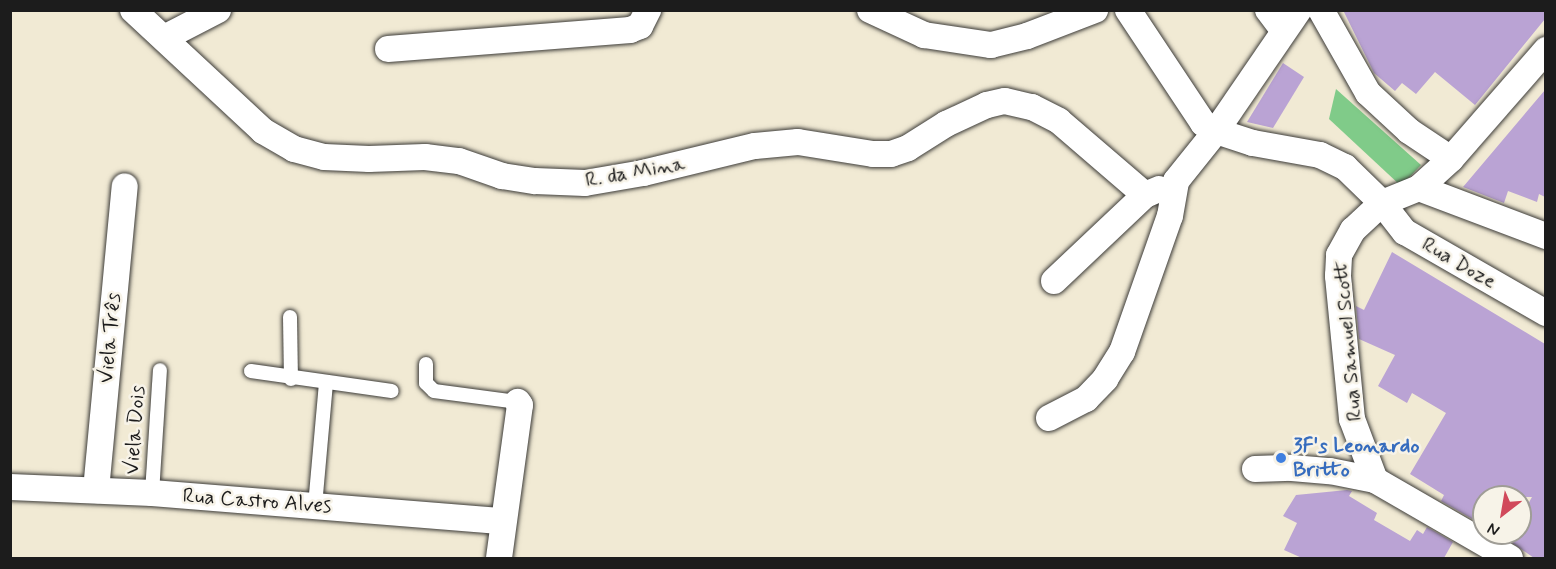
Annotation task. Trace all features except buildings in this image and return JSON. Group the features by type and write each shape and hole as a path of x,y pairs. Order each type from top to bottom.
{"street":[{"name":"R. da Mina","path":"133,10 262,131 294,149 324,157 369,159 425,157 459,161 502,176 535,181 585,183 643,173 755,146 798,142 873,154 891,154 908,148 946,124 987,105 1005,101 1032,107 1059,121 1145,195"},
{"path":"164,38 218,10"},
{"path":"388,49 630,30 640,26 648,10"},
{"path":"870,10 924,35 991,45 1028,36 1095,10"},
{"path":"1128,10 1203,123 1216,131"},
{"path":"1268,10 1284,31"},
{"path":"1054,281 1145,195 1176,181 1216,131 1299,10"},
{"path":"1321,10 1368,93 1409,131 1451,159"},
{"path":"1382,203 1419,188 1451,159 1545,50"},
{"name":"Rua Doze","path":"1216,131 1253,143 1320,155 1345,167 1382,203 1405,232 1545,313"},
{"path":"1049,418 1086,399 1105,379 1122,352 1170,216 1176,181"},
{"name":"Viela Três","path":"96,490 125,186"},
{"path":"1419,188 1545,236"},
{"name":"Rua Samuel Scott","path":"1376,480 1352,419 1338,276 1339,255 1344,242 1382,203"},
{"path":"499,558 520,405 518,402"},
{"path":"1255,469 1311,470 1376,480 1510,558"},
{"name":"Rua Castro Alves","path":"10,487 152,493 503,521"}],"lane":[{"path":"290,317 291,379"},
{"path":"426,364 426,383 434,391 518,402"},
{"name":"Viela Dois","path":"152,493 160,370"},
{"path":"251,371 291,379 392,391"},
{"path":"315,506 326,383"}],"green space":[{"path":"1336,89 1421,165 1401,186 1329,119"}],"place":[{"name":"3F's Leonardo Britto","path":"1281,458"}]}
